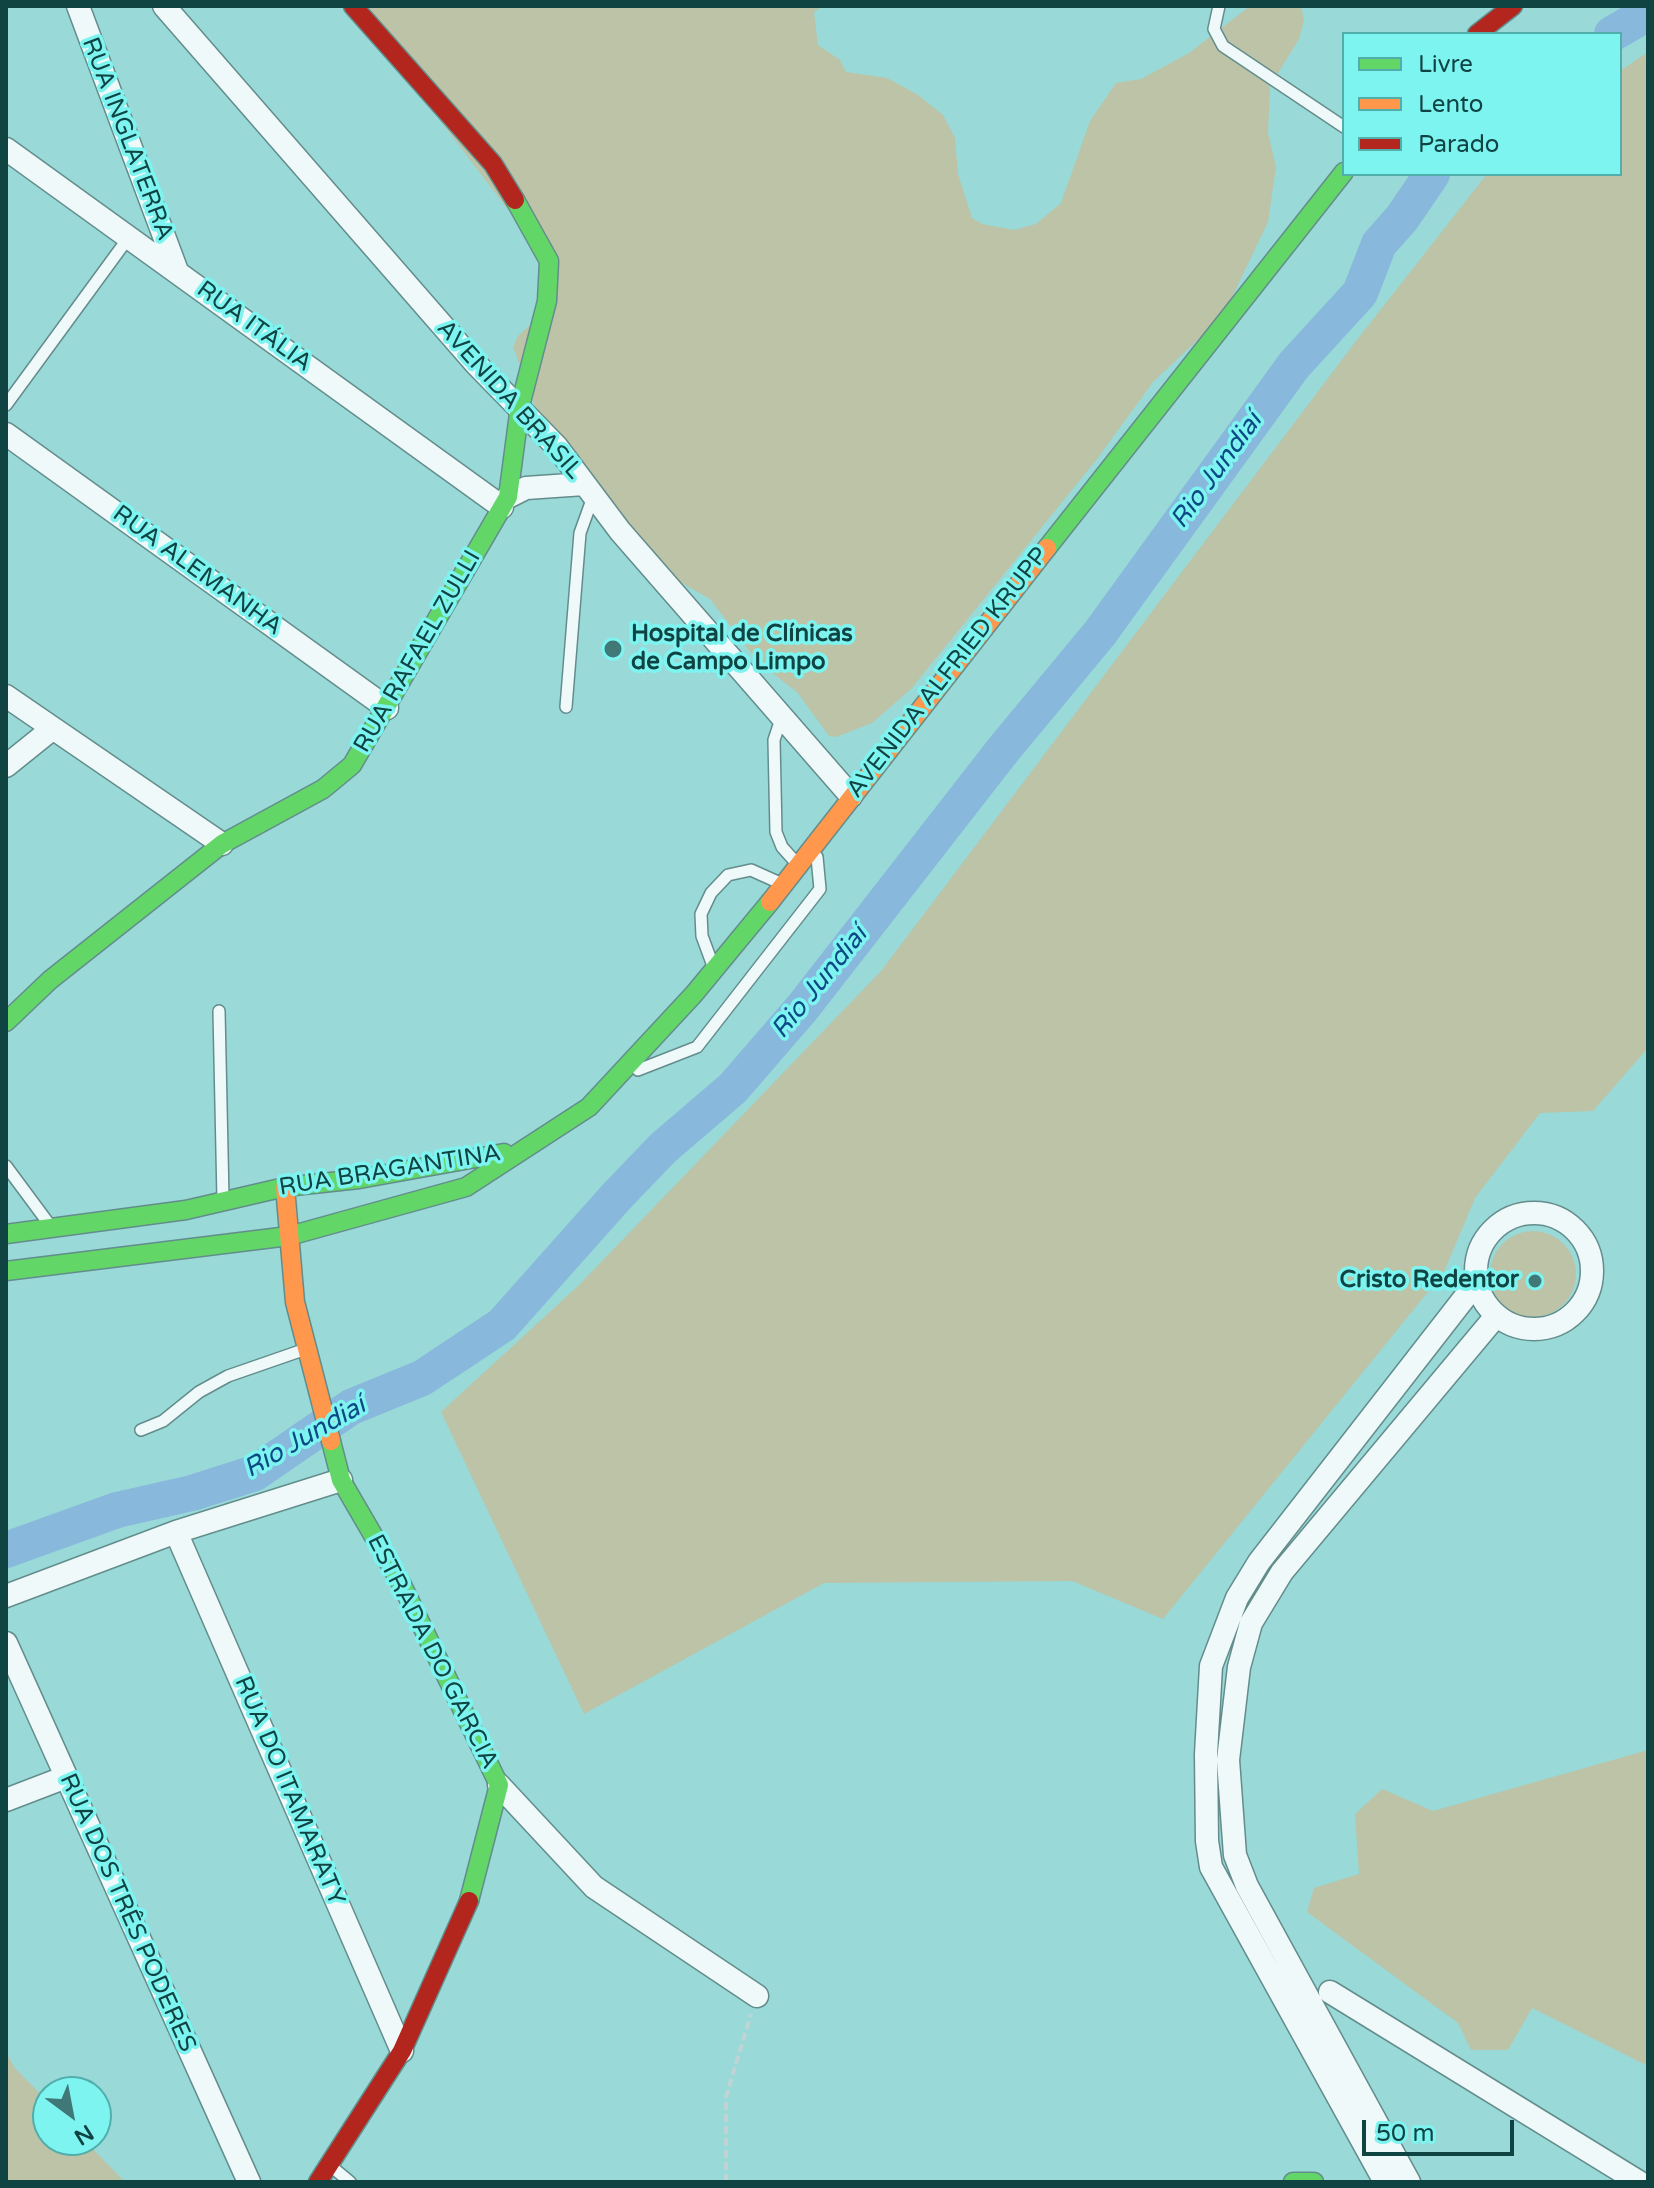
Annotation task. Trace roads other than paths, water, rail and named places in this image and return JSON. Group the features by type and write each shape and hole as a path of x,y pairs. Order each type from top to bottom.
{"main road":[{"path":"353,6 493,164 537,234 549,261 547,301 520,406 505,502"},
{"path":"1480,32 1513,6"},
{"name":"AVENIDA ALFRIED KRUPP","path":"526,1148 589,1107 714,970 816,847 851,796 1342,175"},
{"name":"RUA RAFAEL ZULLI","path":"6,1022 50,980 222,844 323,789 352,765 505,502"},
{"name":"RUA BRAGANTINA","path":"6,1234 186,1210 285,1187 359,1179 526,1148"},
{"name":"RUA BRAGANTINA","path":"6,1271 289,1236 466,1187 526,1148"},
{"name":"ESTRADA DO GARCIA","path":"285,1187 295,1302 341,1480 402,1585 499,1785 470,1898 402,2051 332,2166 318,2182"},
{"path":"295,1302 314,1254 333,1224"},
{"path":"1293,2182 1314,2182"}],"street":[{"name":"RUA INGLATERRA","path":"78,6 177,271"},
{"name":"AVENIDA BRASIL","path":"164,6 476,364 520,406 781,719 851,796"},
{"name":"RUA ITÁLIA","path":"6,149 505,502"},
{"name":"RUA ALEMANHA","path":"6,434 387,708"},
{"path":"505,502 526,488 589,490"},
{"path":"6,696 222,844"},
{"path":"6,766 52,729"},
{"path":"1539,1213 1557,1217 1584,1240 1592,1275 1588,1293 1578,1308 1564,1320 1530,1329 1496,1316 1483,1302 1476,1283 1475,1265 1480,1248 1504,1221 1539,1213"},
{"path":"1385,2182 1211,1867 1207,1841 1206,1754 1211,1666 1237,1598 1259,1562 1476,1283"},
{"path":"1409,2182 1247,1886 1235,1855 1228,1760 1239,1667 1251,1623 1282,1572 1496,1316"},
{"path":"6,1596 176,1532 341,1480"},
{"name":"RUA DO ITAMARATY","path":"176,1532 402,2051"},
{"name":"RUA DOS TRÊS PODERES","path":"6,1643 249,2182"},
{"path":"1206,1754 1228,1760"},
{"path":"6,1800 66,1777"},
{"path":"499,1785 594,1887 757,1996"},
{"path":"1330,1992 1639,2182"}],"lane":[{"path":"1219,6 1214,29 1223,46 1342,126"},
{"path":"6,405 129,237"},
{"path":"566,707 580,533 589,490"},
{"path":"781,719 774,740 776,832 782,847 799,866"},
{"path":"619,1077 697,1047 820,889 816,847"},
{"path":"714,970 702,936 701,914 711,893 728,875 751,870 784,885"},
{"path":"219,1011 223,1201"},
{"path":"6,1166 52,1228"},
{"path":"141,1430 163,1421 199,1392 228,1376 306,1349"},
{"path":"332,2166 350,2182"}],"waterway":[{"name":"Rio Jundiaí","path":"1615,32 1648,13"},
{"name":"Rio Jundiaí","path":"6,1550 117,1510 192,1493 255,1473 351,1407 422,1378 502,1325 616,1197 663,1148 733,1088 803,1007 1003,750 1100,633 1294,365 1360,293 1379,244 1402,218 1431,176"}],"place":[{"name":"Hospital de Clínicas de Campo Limpo","path":"613,649"},
{"name":"Cristo Redentor","path":"1535,1281"}]}
